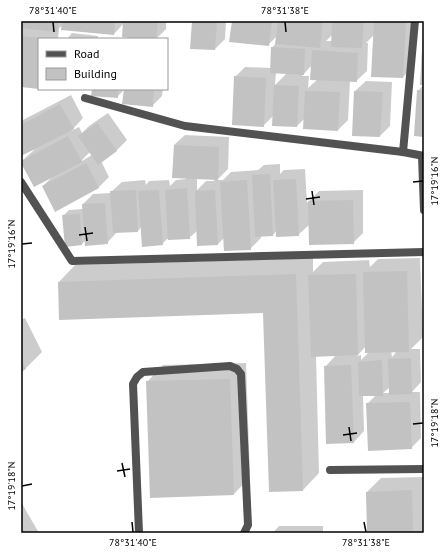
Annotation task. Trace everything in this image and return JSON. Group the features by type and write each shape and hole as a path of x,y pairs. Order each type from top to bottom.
{"street":[{"path":"403,152 415,21"},
{"path":"85,98 185,126 403,152 423,156 424,210"},
{"path":"21,182 72,261 424,252"},
{"path":"139,533 133,384 137,377 143,372 230,366 237,369 242,374 248,525 244,533"},
{"path":"330,470 424,469"}],"building":[{"path":"21,21 58,21 57,32 21,28"},
{"path":"62,21 115,21 114,35 61,30"},
{"path":"123,21 158,21 156,38 122,37"},
{"path":"192,21 217,21 215,50 190,49"},
{"path":"232,21 272,21 269,46 229,42"},
{"path":"278,21 323,21 320,48 275,44"},
{"path":"332,21 364,21 362,48 331,47"},
{"path":"374,21 406,21 403,78 371,77"},
{"path":"423,30 424,85 420,85"},
{"path":"21,36 39,38 38,89 21,87"},
{"path":"271,47 305,49 304,75 270,73"},
{"path":"312,50 358,53 357,82 310,80"},
{"path":"234,76 266,78 264,127 232,125"},
{"path":"274,85 299,86 297,127 272,126"},
{"path":"92,90 118,90 118,98 91,96"},
{"path":"124,90 154,90 153,107 122,104"},
{"path":"417,90 424,91 424,137 414,136"},
{"path":"305,91 340,92 338,131 303,129"},
{"path":"354,91 383,92 380,137 352,136"},
{"path":"60,104 74,129 21,156 21,125"},
{"path":"97,123 117,151 98,165 78,136"},
{"path":"68,136 82,162 34,187 21,161"},
{"path":"174,145 219,147 218,180 172,178"},
{"path":"86,163 99,188 55,212 42,186"},
{"path":"270,174 273,236 255,237 252,175"},
{"path":"296,179 299,236 276,237 273,180"},
{"path":"247,180 251,250 224,251 220,182"},
{"path":"187,188 190,239 168,240 165,190"},
{"path":"136,190 138,232 113,233 110,191"},
{"path":"159,190 163,245 142,247 138,191"},
{"path":"215,190 218,245 197,246 195,191"},
{"path":"353,200 354,244 309,245 308,201"},
{"path":"105,203 108,244 85,246 82,204"},
{"path":"80,214 82,245 65,247 62,215"},
{"path":"407,271 409,352 365,353 363,272"},
{"path":"296,274 303,491 269,492 263,313 59,320 58,282"},
{"path":"356,274 358,355 311,357 308,275"},
{"path":"411,358 412,394 389,395 388,359"},
{"path":"21,360 26,369 21,372"},
{"path":"382,360 383,396 359,396 358,362"},
{"path":"351,365 354,443 326,444 324,366"},
{"path":"230,379 234,495 150,498 146,381"},
{"path":"410,402 412,449 368,451 366,403"},
{"path":"412,490 413,533 367,533 366,492"}]}
